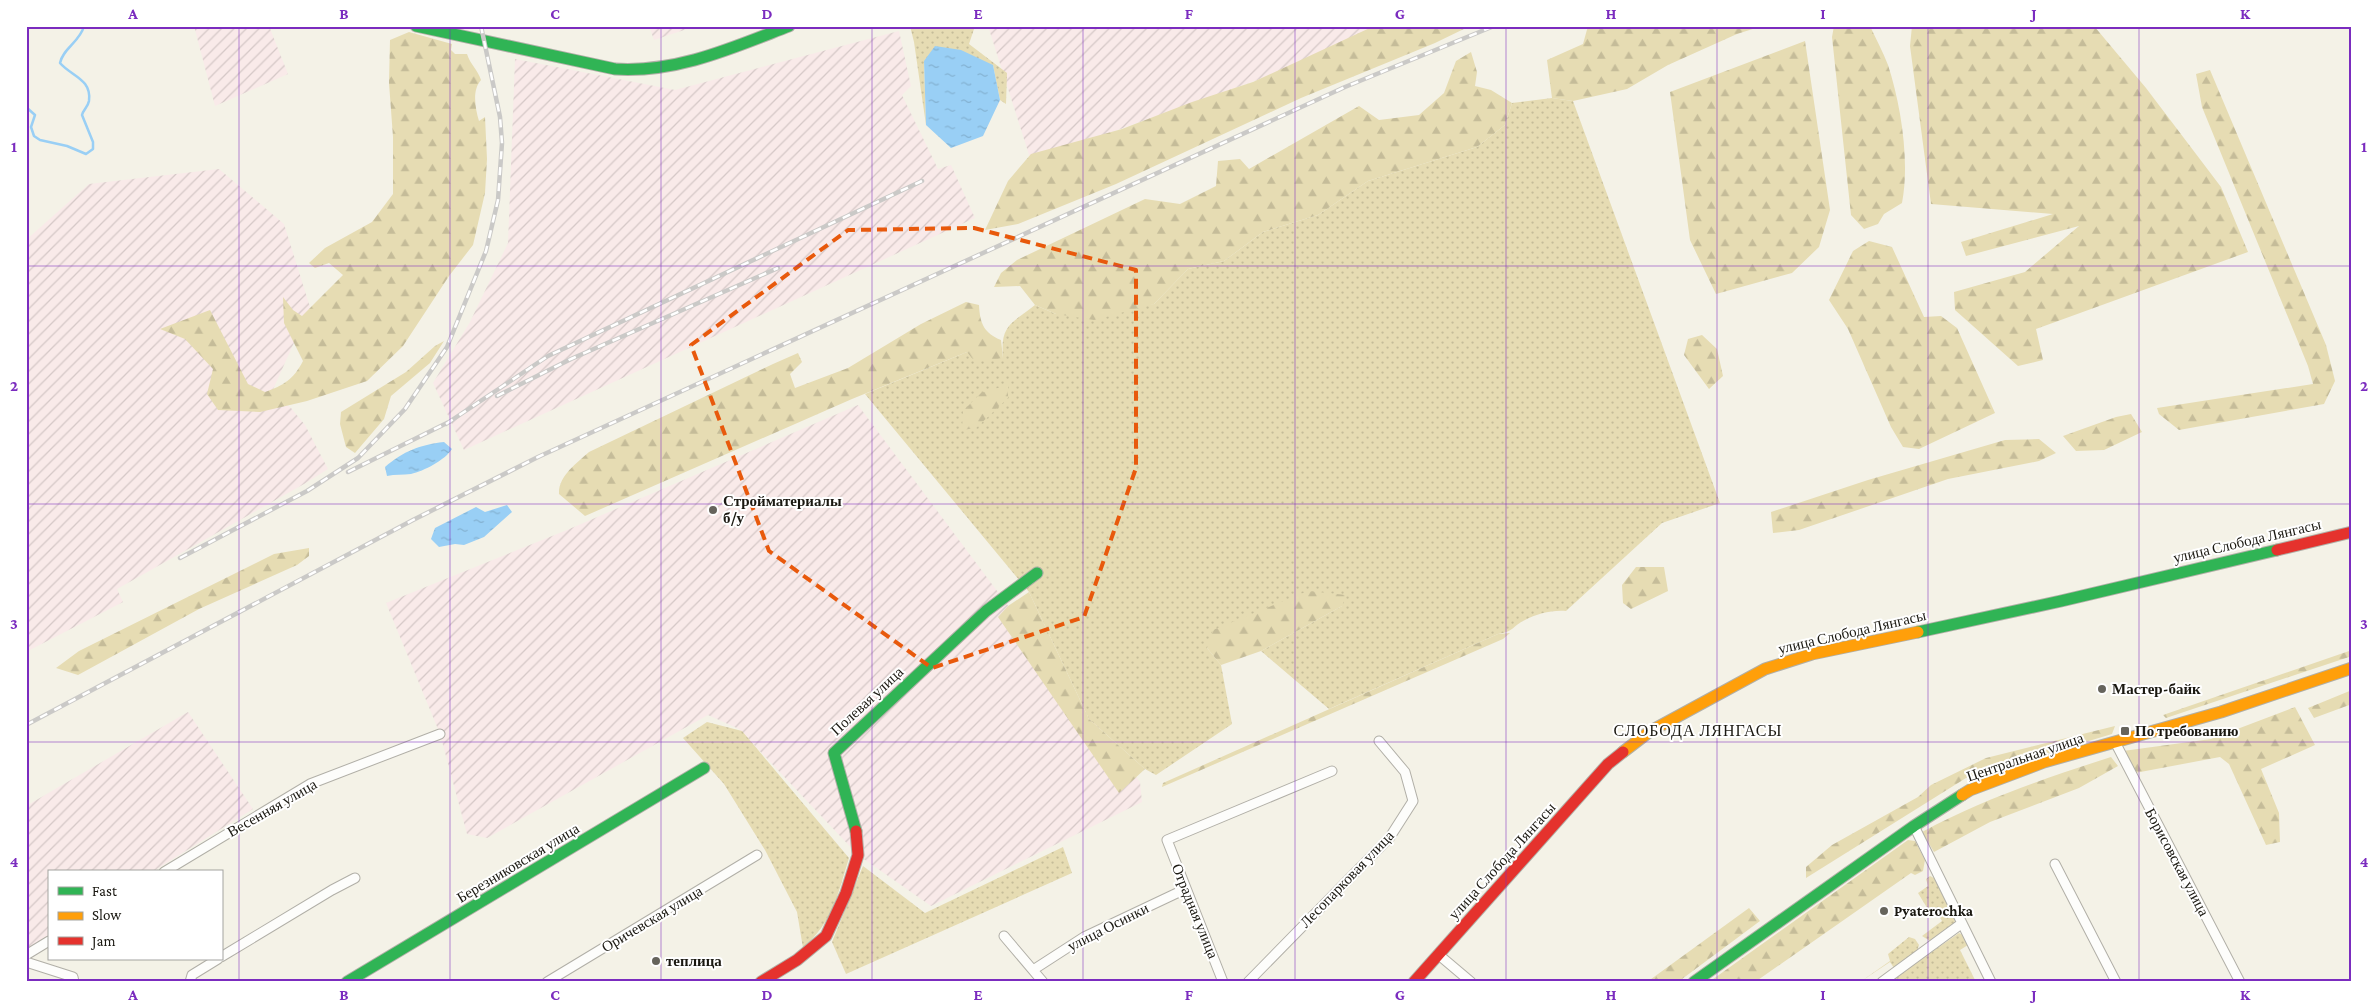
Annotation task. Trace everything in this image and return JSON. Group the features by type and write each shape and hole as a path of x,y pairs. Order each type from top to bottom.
{"street":[{"path":"416,26 615,69 646,71 675,66 790,26"},
{"name":"улица Слобода Лянгасы","path":"1414,982 1608,764 1649,732 1765,669 1812,654 2061,601 2352,532"},
{"name":"Полевая улица","path":"761,982 797,960 826,936 846,893 858,855 855,823 834,753 986,611 1037,573"},
{"name":"Центральная улица","path":"1694,982 1914,826 1963,795 1998,778 2230,709 2352,668"},
{"name":"Весенняя улица","path":"167,870 310,784 440,734"},
{"name":"Лесопарковая улица","path":"1248,982 1390,837 1413,801 1405,772 1379,741"},
{"name":"Борисовская улица","path":"2115,742 2240,982"},
{"name":"Березниковская улица","path":"347,982 704,768"},
{"name":"Отрадная улица","path":"1223,982 1167,840 1332,771"},
{"path":"1914,826 1991,982"},
{"name":"Оричевская улица","path":"547,982 757,855"},
{"path":"2055,864 2116,982"},
{"path":"222,957 355,878"},
{"name":"улица Осинки","path":"1033,970 1084,937 1177,893 1187,892"},
{"path":"1882,982 1961,924"},
{"path":"1004,936 1043,982"},
{"path":"26,955 48,943"},
{"path":"1438,954 1471,982"},
{"path":"190,982 192,976 217,960"},
{"path":"26,962 73,978 74,982"}],"highlighted area":[{"path":"974,228 1136,270 1136,468 1084,617 932,668 769,551 691,345 848,230"}],"shaded area":[{"path":"194,26 269,26 288,74 215,106"},
{"path":"649,26 696,26 654,40"},
{"path":"988,26 1408,26 1031,161"},
{"path":"899,31 911,86 902,95 938,169 951,165 975,218 464,450 433,383 470,322 508,243 515,59 675,90"},
{"path":"219,169 284,224 310,307 271,394 291,408 305,425 328,469 117,589 123,602 26,652 26,240 89,184"},
{"path":"858,405 1140,782 1142,802 931,906 858,855 739,729 708,715 487,838 467,834 440,734 386,603 567,530"},
{"path":"188,712 253,809 155,870 48,870 48,936 26,949 26,806"}],"green space":[{"path":"910,26 975,26 969,44 1007,73 1006,104 1000,100 993,65 924,61 926,125"},
{"path":"1374,26 1391,29 1400,26 1470,26 1435,43 1301,98 1116,184 1018,224 985,230 1008,181 1031,154 1122,129 1192,102 1253,82"},
{"path":"1588,26 1650,26 1683,29 1686,26 1762,26 1737,34 1668,65 1627,89 1573,101 1552,98 1547,60 1583,44"},
{"path":"1834,26 1870,26 1882,50 1893,81 1903,134 1905,170 1902,203 1884,214 1878,224 1864,229 1851,215 1832,37"},
{"path":"1912,26 2094,26 2146,88 2221,187 2248,252 2036,329 2043,360 2018,366 1955,310 1954,292 2025,272 2079,226 1966,256 1961,242 2053,214 1931,204 1910,46"},
{"path":"409,32 452,44 451,50 455,54 467,54 481,80 475,94 479,121 485,117 487,159 485,193 473,245 449,276 403,346 367,381 307,401 260,412 218,410 207,394 213,369 185,339 160,329 210,310 248,384 265,392 283,384 296,373 303,361 284,323 283,297 293,310 302,316 343,275 329,263 315,268 309,263 325,248 372,222 393,194 393,137 389,83 390,40"},
{"path":"1805,41 1830,210 1819,247 1792,273 1716,294 1690,240 1670,92"},
{"path":"1471,52 1477,72 1475,86 1491,90 1512,103 1505,125 1477,147 1368,181 1318,215 1263,232 1224,261 1188,269 1154,304 1094,320 1056,314 1035,305 1020,286 994,287 1001,273 1017,260 1145,199 1180,204 1216,186 1218,161 1240,159 1249,169 1359,106 1379,120 1419,115 1444,93 1456,61"},
{"path":"2210,70 2326,345 2335,381 2324,404 2179,430 2159,414 2157,408 2313,384 2308,366 2202,107 2196,74"},
{"path":"1552,98 1573,101 1720,503 1662,523 1566,611 1549,612 1533,616 1507,632 1498,634 1329,709 1261,651 1342,606 1207,648 1221,665 1232,724 1156,775 1145,769 1089,719 1029,592 865,394 967,352 1003,358 1003,338 1005,332 1014,321 1035,305 1056,314 1154,304 1188,269 1224,261 1263,232 1318,215 1368,181 1477,147 1505,125 1512,103"},
{"path":"1869,241 1892,247 1924,317 1941,316 1957,328 1995,413 1919,449 1903,447 1891,427 1848,329 1829,300 1853,251"},
{"path":"966,302 979,305 980,318 984,327 1001,340 1003,358 975,362 967,352 852,399 585,516 559,494 565,476 589,452 773,364 798,353 802,362 790,374 795,388 848,368 921,324"},
{"path":"1702,335 1717,349 1723,376 1709,389 1684,355 1688,339"},
{"path":"444,341 430,363 391,396 384,419 355,453 346,447 340,424 341,412 406,372 435,346"},
{"path":"1008,385 1008,398 976,428 962,430 963,411 981,393"},
{"path":"2131,414 2142,432 2104,450 2076,451 2063,436 2116,417"},
{"path":"2039,439 2056,453 2039,461 1948,479 1799,530 1773,533 1771,512 1868,480 2005,440"},
{"path":"309,548 309,556 297,565 199,609 78,675 56,668 79,651 274,554"},
{"path":"1636,567 1664,567 1668,591 1631,609 1623,603 1622,585"},
{"path":"1308,591 1346,595 1342,606 1261,651 1221,665 1207,648 1213,630"},
{"path":"1029,592 1089,719 1145,769 1119,793 998,617 1008,606"},
{"path":"1510,633 1503,639 1162,787 1163,783 1498,634"},
{"path":"2352,650 2352,656 2166,718 2163,715"},
{"path":"2352,690 2352,704 2314,718 2308,708"},
{"path":"2295,707 2315,745 2261,769 2279,813 2280,842 2266,845 2229,764 2220,757 2135,773 2123,751 2211,739"},
{"path":"707,722 742,731 849,858 828,917 822,927 803,948 797,912 765,850 724,784 683,738"},
{"path":"2115,726 2112,734 1966,778 1806,878 1806,867 1832,845 1918,797 1931,785 1986,758"},
{"path":"2111,757 2118,766 2079,788 1990,822 1934,852 1922,832 1991,799"},
{"path":"1908,840 1915,841 1925,860 1923,871 1915,875 1911,873 1755,982 1709,982"},
{"path":"1063,847 1072,873 846,974 832,942 863,866 925,913"},
{"path":"1930,876 1934,878 1955,921 1952,926 1930,941 1922,936 1942,921 1934,908 1929,911 1918,893 1928,886 1926,879"},
{"path":"1749,908 1760,921 1678,982 1647,982"},
{"path":"1959,933 1963,935 1968,945 1960,950 1976,982 1889,982"},
{"path":"1909,937 1915,939 1919,945 1917,951 1894,968 1890,962 1860,982 1890,961 1888,954"}],"water":[{"path":"935,46 961,50 993,65 1000,100 983,136 951,148 926,125 924,61"},
{"path":"444,442 452,449 434,464 411,474 387,476 385,467 405,453 419,447"},
{"path":"507,505 512,512 484,537 464,545 455,544 439,547 431,539 435,528 476,507 485,512"}],"waterway":[{"path":"26,107 35,115 31,127 34,136 40,140 67,146 86,154 93,149 93,142 82,115 89,101 87,88 80,79 60,63 64,53 82,32 84,26"}],"railway":[{"path":"180,558 307,491 358,458 405,409 447,347 486,251 498,200 502,143 500,117 481,26"},
{"path":"26,725 413,520 538,457 1345,87 1494,26"},
{"path":"446,424 548,356 922,181"},
{"path":"497,396 571,359 778,268"},
{"path":"348,472 451,421"}],"traffic: fast":[{"path":"416,26 615,69 638,69 682,63 746,43 789,26"},
{"path":"1918,632 2061,601 2277,550"},
{"path":"856,831 834,753 986,611 1037,573"},
{"path":"347,982 704,768"},
{"path":"1694,982 1914,826 1962,795"}],"traffic: slow":[{"path":"1623,752 1649,732 1765,669 1812,654 1918,632"},
{"path":"1962,795 1970,790 2044,762 2221,712 2352,668"}],"traffic: jam":[{"path":"2277,550 2352,532"},
{"path":"1414,982 1608,764 1623,752"},
{"path":"761,982 797,960 826,936 846,893 858,855 856,831"}],"place":[{"name":"Стройматериалы б/у","path":"713,510"},
{"name":"Мастер-байк","path":"2102,689"},
{"name":"По требованию","path":"2125,731"},
{"name":"Pyaterochka","path":"1884,911"},
{"name":"теплица","path":"656,961"}],"district":[{"name":"СЛОБОДА ЛЯНГАСЫ","path":"1698,730"}]}
